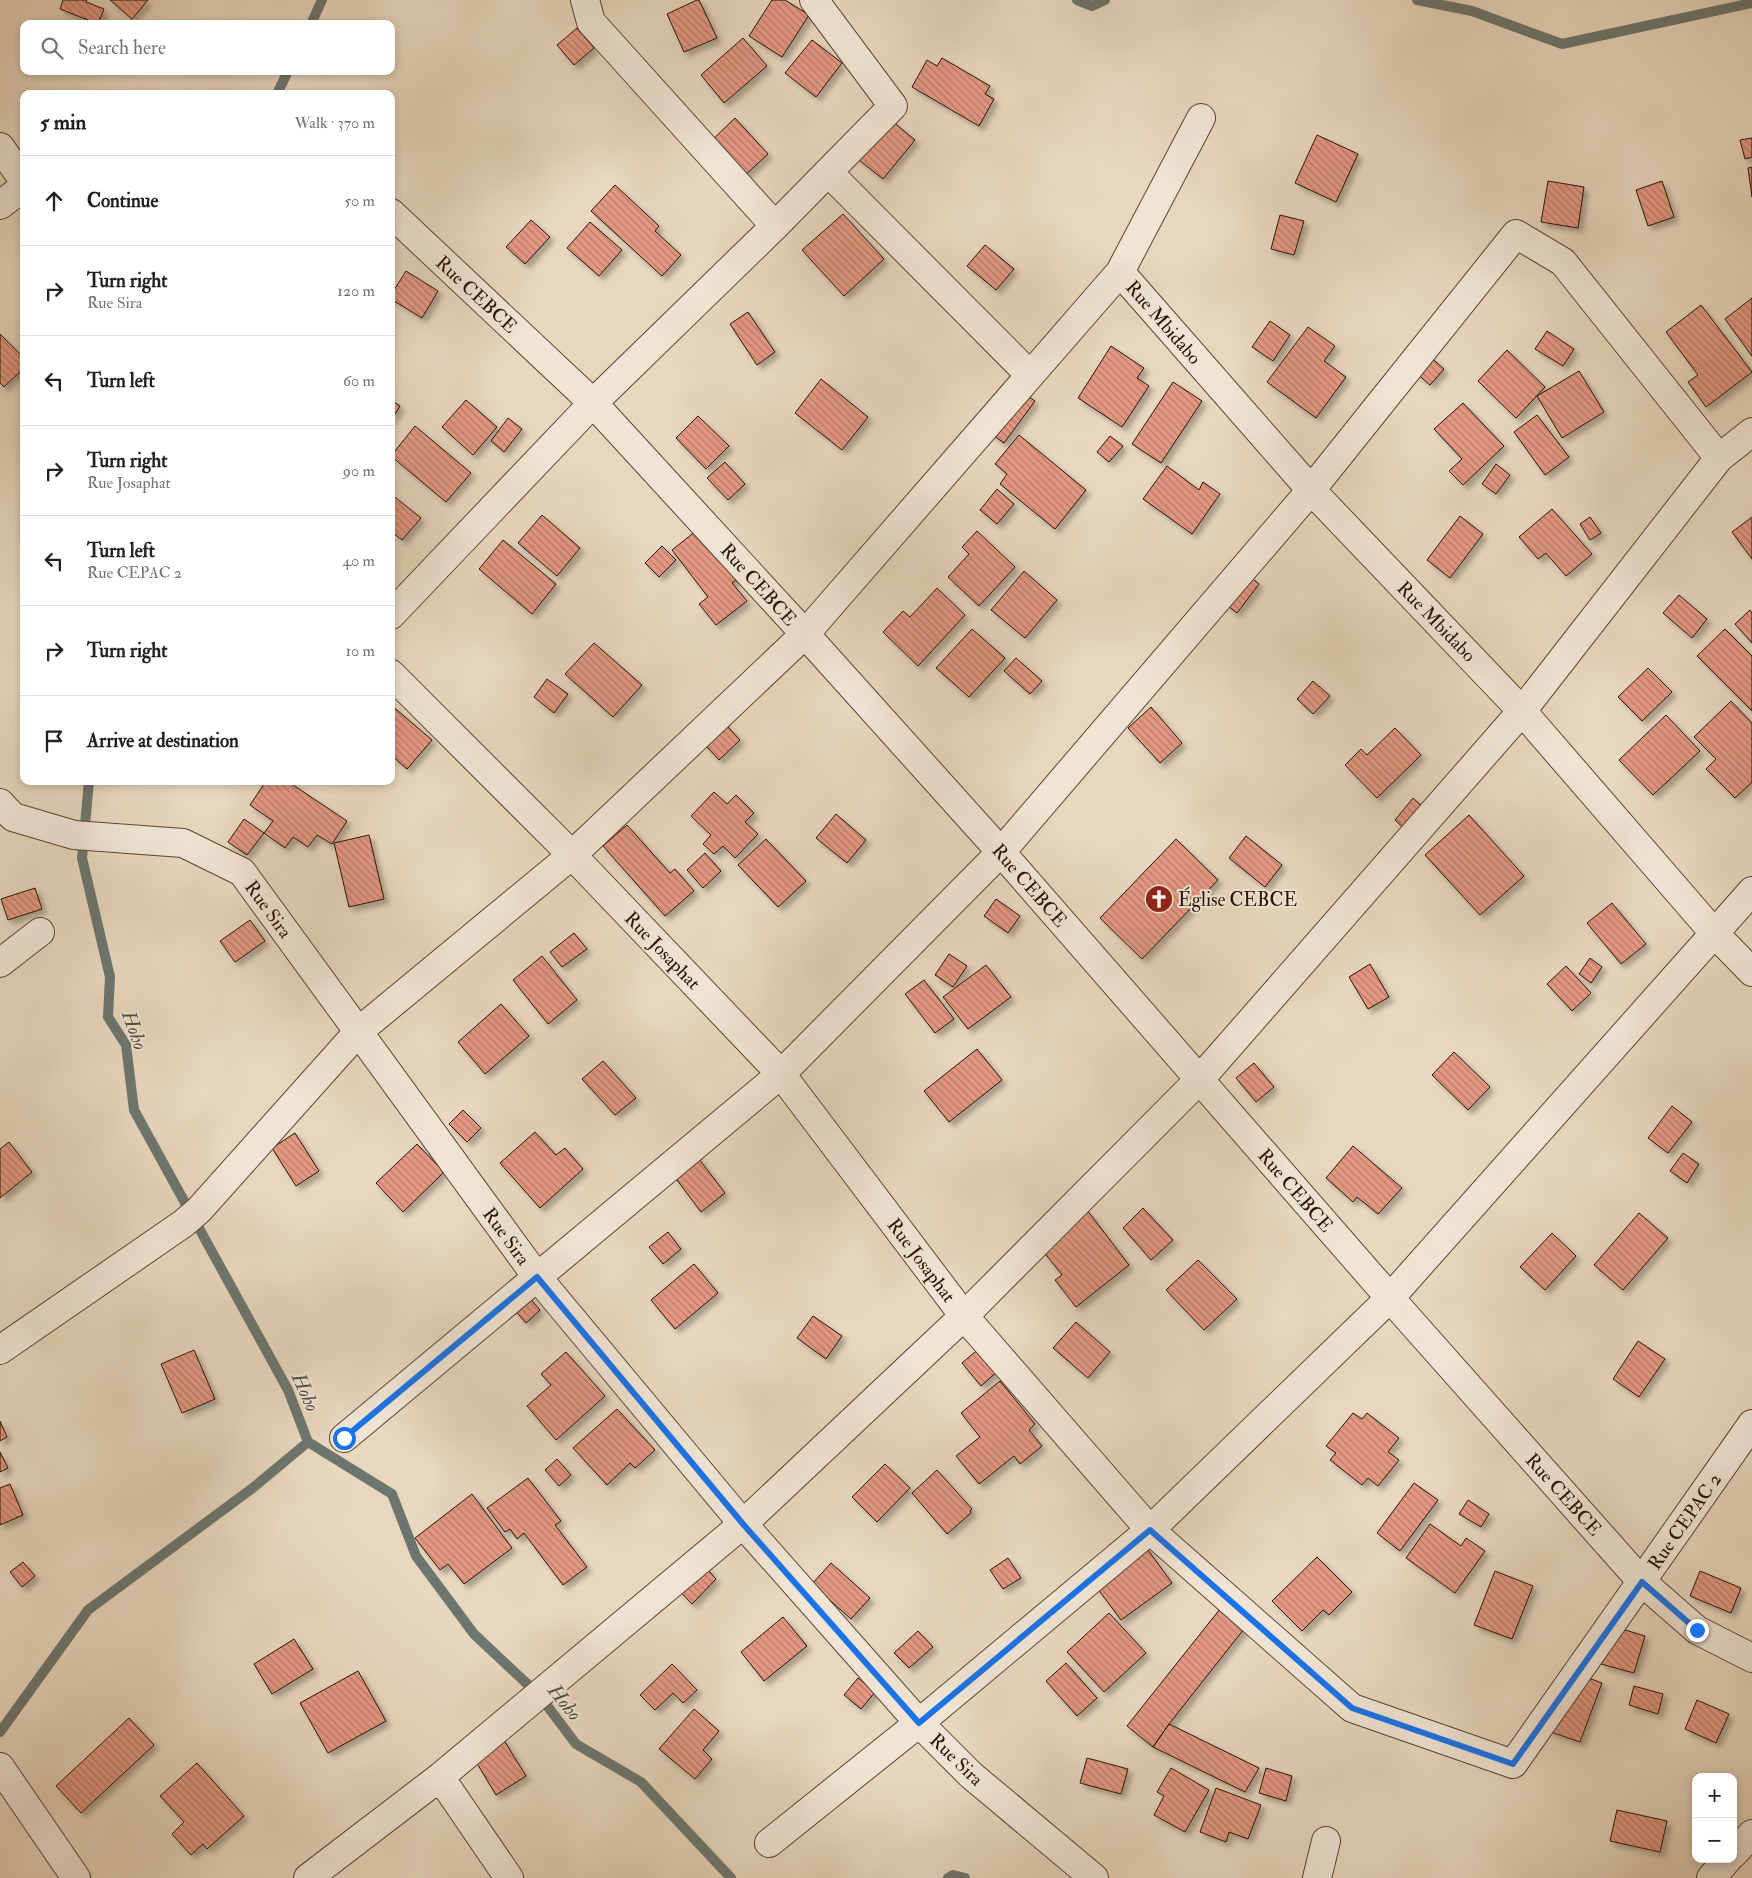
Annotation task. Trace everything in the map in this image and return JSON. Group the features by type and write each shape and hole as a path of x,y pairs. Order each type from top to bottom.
{"street":[{"path":"395,611 593,403 775,226 893,106 814,0"},
{"path":"588,11 775,226"},
{"path":"0,1350 191,1216 359,1031 572,855 805,634 1120,272 1201,118"},
{"path":"0,147 20,174"},
{"path":"828,172 1030,375"},
{"path":"0,205 20,190"},
{"name":"Rue CEBCE","path":"395,217 593,403 805,634 1001,852 1390,1298 1642,1582 1697,1630 1752,1658"},
{"path":"344,1438 781,1074 1001,852 1311,490 1516,234 1562,262 1719,458"},
{"name":"Rue Mbidabo","path":"1120,272 1311,490 1522,711 1715,934 1752,972"},
{"path":"308,1878 440,1778 743,1524 964,1316 1200,1078 1522,711 1719,458 1752,432"},
{"name":"Rue Josaphat","path":"395,678 572,855 781,1074 964,1316 1150,1530 1352,1708 1513,1764"},
{"name":"Rue Sira","path":"0,803 13,817 86,836 183,843 242,872 537,1277 743,1524 919,1723 971,1775 1094,1878"},
{"path":"769,1843 919,1723 1150,1530 1390,1298 1752,892"},
{"path":"0,963 40,932"},
{"name":"Rue CEPAC 2","path":"1513,1764 1752,1424"},
{"path":"0,1767 76,1878"},
{"path":"440,1778 508,1878"},
{"path":"1737,1850 1752,1834"},
{"path":"1317,1878 1326,1841"},
{"path":"1711,1878 1724,1863"}],"building":[{"path":"63,0 87,0 86,2 104,9 100,20 88,20 60,9"},
{"path":"110,0 148,0 132,19"},
{"path":"699,0 717,38 684,52 667,14"},
{"path":"772,0 785,0 809,15 782,57 749,36"},
{"path":"577,28 594,48 574,65 557,45"},
{"path":"743,38 767,66 724,103 701,75"},
{"path":"812,40 842,63 816,97 785,73"},
{"path":"942,58 990,86 985,94 994,99 979,126 912,87 927,60 937,66"},
{"path":"886,116 915,140 883,179 854,156"},
{"path":"735,118 768,154 742,178 709,143"},
{"path":"1317,135 1358,154 1336,202 1295,183"},
{"path":"1752,138 1752,157 1745,159 1740,140"},
{"path":"1752,167 1752,197 1748,168"},
{"path":"1548,181 1584,187 1578,228 1541,222"},
{"path":"1662,181 1674,217 1648,226 1636,190"},
{"path":"615,185 659,226 655,231 681,255 662,276 591,211"},
{"path":"843,214 884,259 844,296 802,250"},
{"path":"1280,215 1304,221 1294,255 1271,249"},
{"path":"531,220 550,237 525,264 506,247"},
{"path":"590,222 622,250 599,276 567,248"},
{"path":"985,245 1014,269 996,290 967,266"},
{"path":"406,271 438,291 422,318 395,301 395,289"},
{"path":"1752,298 1752,356 1725,319"},
{"path":"1701,305 1752,372 1706,407 1688,382 1698,375 1666,332"},
{"path":"748,312 775,352 757,365 730,324"},
{"path":"1270,321 1290,335 1273,361 1252,347"},
{"path":"1308,327 1335,346 1324,361 1346,377 1316,418 1267,382"},
{"path":"1547,331 1574,349 1563,366 1535,349"},
{"path":"0,334 20,354 20,372 4,387 0,383"},
{"path":"1111,346 1144,368 1137,378 1149,386 1122,427 1078,398"},
{"path":"1507,350 1545,387 1516,418 1478,381"},
{"path":"1428,355 1444,369 1430,385 1414,371"},
{"path":"1579,371 1604,412 1562,438 1537,396"},
{"path":"821,379 868,417 842,450 795,413"},
{"path":"1173,382 1202,401 1161,463 1132,444"},
{"path":"1014,386 1035,401 1004,443 983,428"},
{"path":"466,400 497,427 473,455 442,427"},
{"path":"395,403 400,406 395,414"},
{"path":"1463,403 1504,446 1463,485 1449,471 1462,459 1434,429"},
{"path":"1537,415 1569,457 1545,475 1514,432"},
{"path":"698,416 729,446 706,469 676,438"},
{"path":"508,418 522,429 504,452 491,441"},
{"path":"415,426 471,473 446,502 395,459 395,451"},
{"path":"1019,435 1086,490 1055,529 1000,484 1007,474 995,464"},
{"path":"1110,436 1123,446 1109,462 1097,452"},
{"path":"725,462 745,484 728,500 707,478"},
{"path":"1496,464 1510,475 1496,494 1482,484"},
{"path":"1167,466 1199,490 1203,482 1220,494 1192,534 1143,499"},
{"path":"997,489 1014,504 997,524 980,510"},
{"path":"395,497 421,518 402,540 395,534"},
{"path":"1552,509 1592,554 1566,576 1546,553 1538,559 1519,537"},
{"path":"542,515 580,548 557,576 518,543"},
{"path":"1460,516 1483,534 1450,578 1427,560"},
{"path":"1590,517 1601,533 1590,540 1580,524"},
{"path":"1752,517 1752,559 1732,532"},
{"path":"701,527 740,577 732,583 747,601 716,625 699,604 708,597 672,550"},
{"path":"977,531 1015,567 979,606 948,577 969,554 962,547"},
{"path":"503,540 556,584 532,614 479,569"},
{"path":"662,546 676,560 659,577 645,563"},
{"path":"1236,566 1259,584 1237,613 1214,595"},
{"path":"1024,571 1057,600 1025,638 991,610"},
{"path":"937,588 965,615 918,666 883,632 903,611 910,617"},
{"path":"1679,595 1707,619 1692,638 1663,613"},
{"path":"1750,610 1752,613 1752,643 1735,624"},
{"path":"972,629 1005,658 969,697 936,668"},
{"path":"1725,629 1752,656 1752,711 1697,656"},
{"path":"594,643 642,685 613,717 565,674"},
{"path":"1016,658 1042,681 1030,694 1004,671"},
{"path":"1648,668 1672,692 1642,721 1618,697"},
{"path":"547,679 568,694 554,713 534,697"},
{"path":"1313,681 1330,696 1313,714 1297,699"},
{"path":"1731,701 1752,723 1752,782 1735,798 1706,769 1716,759 1694,737"},
{"path":"1151,707 1182,743 1160,763 1128,728"},
{"path":"395,708 432,740 407,769 395,758"},
{"path":"716,714 740,740 719,760 695,734"},
{"path":"1666,715 1700,751 1653,795 1619,760"},
{"path":"1395,728 1421,755 1377,798 1345,765 1361,749 1367,755"},
{"path":"263,785 293,785 347,821 332,844 317,835 308,847 293,837 285,848 264,833 273,821 250,805"},
{"path":"714,792 727,804 736,795 754,813 745,822 758,834 735,858 723,846 714,854 703,844 711,835 691,816"},
{"path":"1413,798 1428,812 1409,833 1395,820"},
{"path":"836,814 866,840 847,863 816,838"},
{"path":"1469,815 1524,876 1480,915 1425,855"},
{"path":"244,819 264,833 247,855 228,842"},
{"path":"627,825 670,873 675,869 694,891 665,916 603,846"},
{"path":"369,835 384,899 349,907 334,843"},
{"path":"1246,836 1282,865 1265,887 1229,858"},
{"path":"766,839 806,881 778,907 738,865"},
{"name":"Église CEBCE","path":"1176,839 1218,880 1142,959 1100,918"},
{"path":"705,853 721,871 703,888 687,870"},
{"path":"35,888 42,909 8,920 1,899"},
{"path":"996,899 1020,916 1008,933 984,916"},
{"path":"1612,903 1646,944 1621,964 1587,923"},
{"path":"250,920 265,941 235,962 220,941"},
{"path":"574,933 587,949 562,967 550,952"},
{"path":"949,954 967,966 953,987 935,975"},
{"path":"542,956 577,1000 548,1024 513,980"},
{"path":"1590,958 1602,967 1591,983 1579,974"},
{"path":"1370,964 1389,997 1368,1009 1349,977"},
{"path":"986,965 1011,997 968,1029 943,997"},
{"path":"1566,966 1591,993 1572,1011 1547,984"},
{"path":"924,980 954,1019 935,1033 905,994"},
{"path":"501,1004 529,1036 485,1074 458,1042"},
{"path":"977,1049 1002,1080 949,1122 924,1091"},
{"path":"1454,1052 1490,1087 1468,1110 1432,1075"},
{"path":"603,1061 636,1098 615,1115 582,1079"},
{"path":"1254,1063 1274,1087 1256,1102 1236,1078"},
{"path":"1672,1106 1692,1122 1668,1153 1648,1138"},
{"path":"463,1110 481,1128 467,1142 449,1124"},
{"path":"535,1132 556,1155 565,1148 583,1169 540,1208 500,1163"},
{"path":"295,1133 319,1171 296,1186 272,1148"},
{"path":"9,1142 32,1172 0,1198 0,1149"},
{"path":"417,1144 444,1172 403,1212 376,1183"},
{"path":"1353,1146 1402,1188 1378,1214 1357,1197 1353,1202 1326,1178"},
{"path":"692,1150 725,1193 701,1212 668,1168"},
{"path":"1683,1153 1699,1164 1687,1183 1670,1171"},
{"path":"1143,1208 1173,1240 1151,1260 1123,1228"},
{"path":"1087,1210 1129,1265 1076,1307 1055,1280 1062,1275 1040,1247"},
{"path":"1639,1213 1668,1238 1623,1290 1594,1265"},
{"path":"668,1232 681,1249 663,1264 649,1247"},
{"path":"1552,1233 1576,1256 1545,1290 1520,1267"},
{"path":"1198,1260 1237,1299 1204,1330 1166,1290"},
{"path":"694,1264 718,1293 675,1329 651,1300"},
{"path":"519,1286 540,1310 526,1323 505,1299"},
{"path":"813,1316 842,1336 826,1359 797,1338"},
{"path":"1076,1322 1110,1352 1088,1378 1053,1348"},
{"path":"1638,1341 1665,1359 1639,1397 1613,1379"},
{"path":"981,1347 1000,1369 981,1386 962,1363"},
{"path":"194,1350 215,1399 182,1413 161,1364"},
{"path":"566,1352 605,1396 556,1440 527,1406 551,1385 541,1374"},
{"path":"1000,1381 1035,1424 1029,1430 1042,1446 1020,1464 1014,1456 979,1484 956,1456 980,1437 961,1413"},
{"path":"617,1409 655,1450 635,1468 630,1463 607,1485 573,1448"},
{"path":"1353,1413 1362,1419 1367,1413 1399,1438 1388,1452 1399,1460 1378,1486 1368,1478 1362,1485 1330,1460 1336,1453 1326,1446"},
{"path":"0,1421 7,1437 0,1441"},
{"path":"0,1452 8,1468 0,1472"},
{"path":"557,1459 571,1475 559,1486 545,1470"},
{"path":"885,1464 910,1488 877,1522 852,1497"},
{"path":"937,1470 972,1509 971,1513 947,1534 912,1493"},
{"path":"528,1478 561,1521 555,1525 587,1567 563,1585 524,1533 517,1539 510,1529 505,1532 487,1508"},
{"path":"1414,1483 1438,1500 1400,1551 1377,1533"},
{"path":"10,1484 23,1515 0,1525 0,1488"},
{"path":"472,1494 512,1548 464,1584 448,1564 440,1570 415,1538"},
{"path":"1468,1500 1489,1514 1481,1527 1459,1514"},
{"path":"1430,1524 1461,1546 1466,1538 1485,1551 1455,1593 1406,1558"},
{"path":"1140,1539 1172,1583 1121,1620 1089,1577"},
{"path":"1317,1557 1352,1592 1329,1615 1323,1610 1302,1631 1272,1601"},
{"path":"1008,1558 1021,1578 1003,1589 990,1570"},
{"path":"23,1562 35,1576 22,1587 10,1572"},
{"path":"701,1562 716,1579 692,1604 675,1586"},
{"path":"831,1563 870,1598 851,1619 812,1584"},
{"path":"1495,1571 1533,1586 1512,1639 1474,1625"},
{"path":"1700,1571 1741,1588 1731,1613 1690,1596"},
{"path":"1220,1609 1244,1629 1153,1747 1127,1726"},
{"path":"1109,1613 1146,1653 1104,1692 1067,1652"},
{"path":"783,1617 807,1646 764,1681 741,1652"},
{"path":"1612,1626 1645,1636 1634,1673 1601,1664"},
{"path":"918,1631 933,1647 909,1668 894,1653"},
{"path":"294,1639 313,1669 272,1694 254,1664"},
{"path":"1066,1663 1097,1698 1077,1716 1046,1681"},
{"path":"672,1664 697,1690 683,1703 673,1693 655,1710 640,1695"},
{"path":"358,1671 386,1721 328,1753 300,1703"},
{"path":"1569,1671 1602,1683 1580,1742 1548,1731"},
{"path":"858,1678 875,1692 861,1709 844,1695"},
{"path":"1634,1686 1663,1694 1658,1714 1629,1705"},
{"path":"1697,1700 1729,1714 1716,1743 1685,1729"},
{"path":"694,1709 719,1731 703,1750 712,1759 695,1779 659,1749"},
{"path":"129,1718 154,1745 81,1813 56,1786"},
{"path":"1169,1724 1259,1768 1245,1792 1153,1747"},
{"path":"502,1737 526,1776 496,1795 472,1755"},
{"path":"1087,1758 1128,1769 1121,1794 1080,1783"},
{"path":"197,1763 244,1816 207,1849 203,1844 191,1855 172,1834 184,1822 160,1796"},
{"path":"1171,1768 1209,1790 1185,1832 1154,1815 1164,1796 1157,1792"},
{"path":"1266,1768 1292,1776 1286,1801 1259,1793"},
{"path":"1216,1788 1261,1805 1248,1839 1229,1832 1226,1842 1200,1832"},
{"path":"1617,1810 1667,1821 1660,1852 1610,1841"}],"waterway":[{"name":"Hoho","path":"313,20 322,0"},
{"path":"1077,0 1092,6 1105,0"},
{"path":"1417,0 1472,11 1562,44 1752,3"},
{"name":"Hoho","path":"279,90 286,75"},
{"name":"Hoho","path":"89,785 82,858 110,977 108,1017 126,1045 134,1110 288,1390 308,1442 392,1494 416,1556 474,1634 539,1695 576,1744 641,1782 731,1878"},
{"path":"0,1732 88,1610 254,1487 308,1442"},
{"name":"Hoho","path":"948,1878 953,1875 965,1878"}],"place":[{"name":"Église CEBCE","path":"1159,899"}],"route":[{"path":"344,1438 537,1277 743,1524 919,1723 1150,1530 1352,1708 1513,1764 1642,1582 1697,1630"}]}
